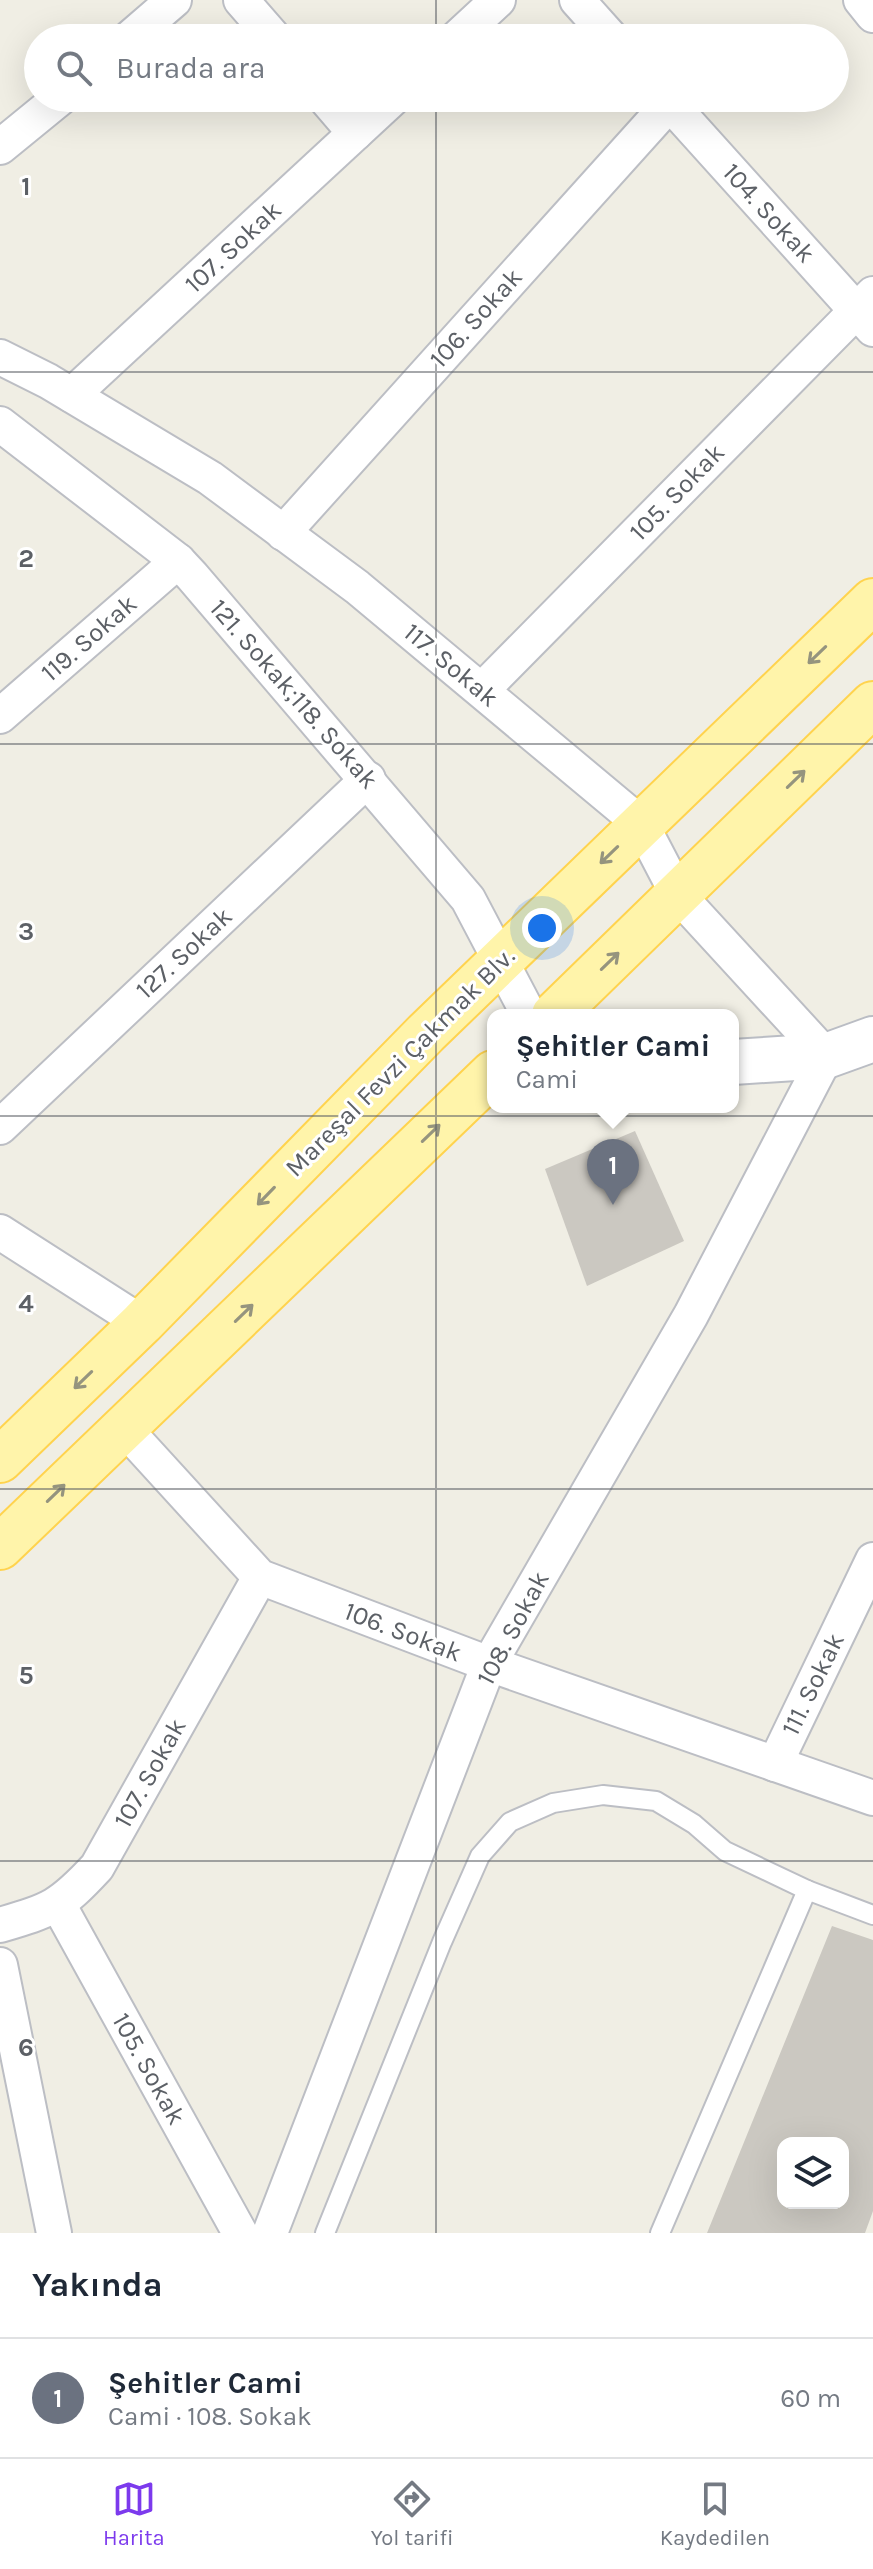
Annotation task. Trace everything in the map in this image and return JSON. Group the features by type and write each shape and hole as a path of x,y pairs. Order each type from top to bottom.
{"main road":[{"name":"Mareşal Fevzi Çakmak Blv.","path":"0,1460 142,1323 426,1033 873,601"},
{"path":"560,1009 873,704"},
{"path":"739,1062 826,1056 873,1039"},
{"path":"0,1547 487,1079"}],"street":[{"path":"146,24 174,0"},
{"path":"241,0 262,24"},
{"path":"472,24 498,0"},
{"path":"577,0 598,24"},
{"path":"861,0 873,15"},
{"path":"0,147 43,112"},
{"path":"337,112 355,133"},
{"name":"107. Sokak","path":"72,395 378,112"},
{"name":"106. Sokak","path":"283,533 657,112"},
{"name":"104. Sokak","path":"679,112 867,311"},
{"name":"105. Sokak","path":"482,690 867,311"},
{"name":"117. Sokak","path":"0,357 72,395 210,478 357,587 641,824 678,895 826,1056"},
{"name":"121. Sokak;118. Sokak","path":"0,424 178,561 468,899 526,1009"},
{"name":"119. Sokak","path":"0,716 178,561"},
{"name":"127. Sokak","path":"0,1127 368,779"},
{"name":"108. Sokak","path":"270,2233 489,1664 691,1315 826,1056"},
{"path":"0,1232 142,1323"},
{"name":"106. Sokak","path":"124,1428 260,1577 489,1664 873,1798"},
{"name":"111. Sokak","path":"775,1764 872,1563"},
{"name":"107. Sokak","path":"0,1925 46,1912 97,1867 260,1577"},
{"name":"105. Sokak","path":"58,1904 240,2233"},
{"path":"0,1965 54,2233"}],"lane":[{"path":"325,2233 442,1942 480,1856 510,1822 553,1803 603,1795 656,1801 694,1824 725,1851 807,1890 873,1915"},
{"path":"660,2233 807,1890"}],"building":[{"path":"635,1131 684,1241 587,1286 545,1169"},
{"path":"832,1926 873,1940 873,2211 865,2233 707,2233"}],"place":[{"name":"Şehitler Cami","path":"613,1205"}]}
